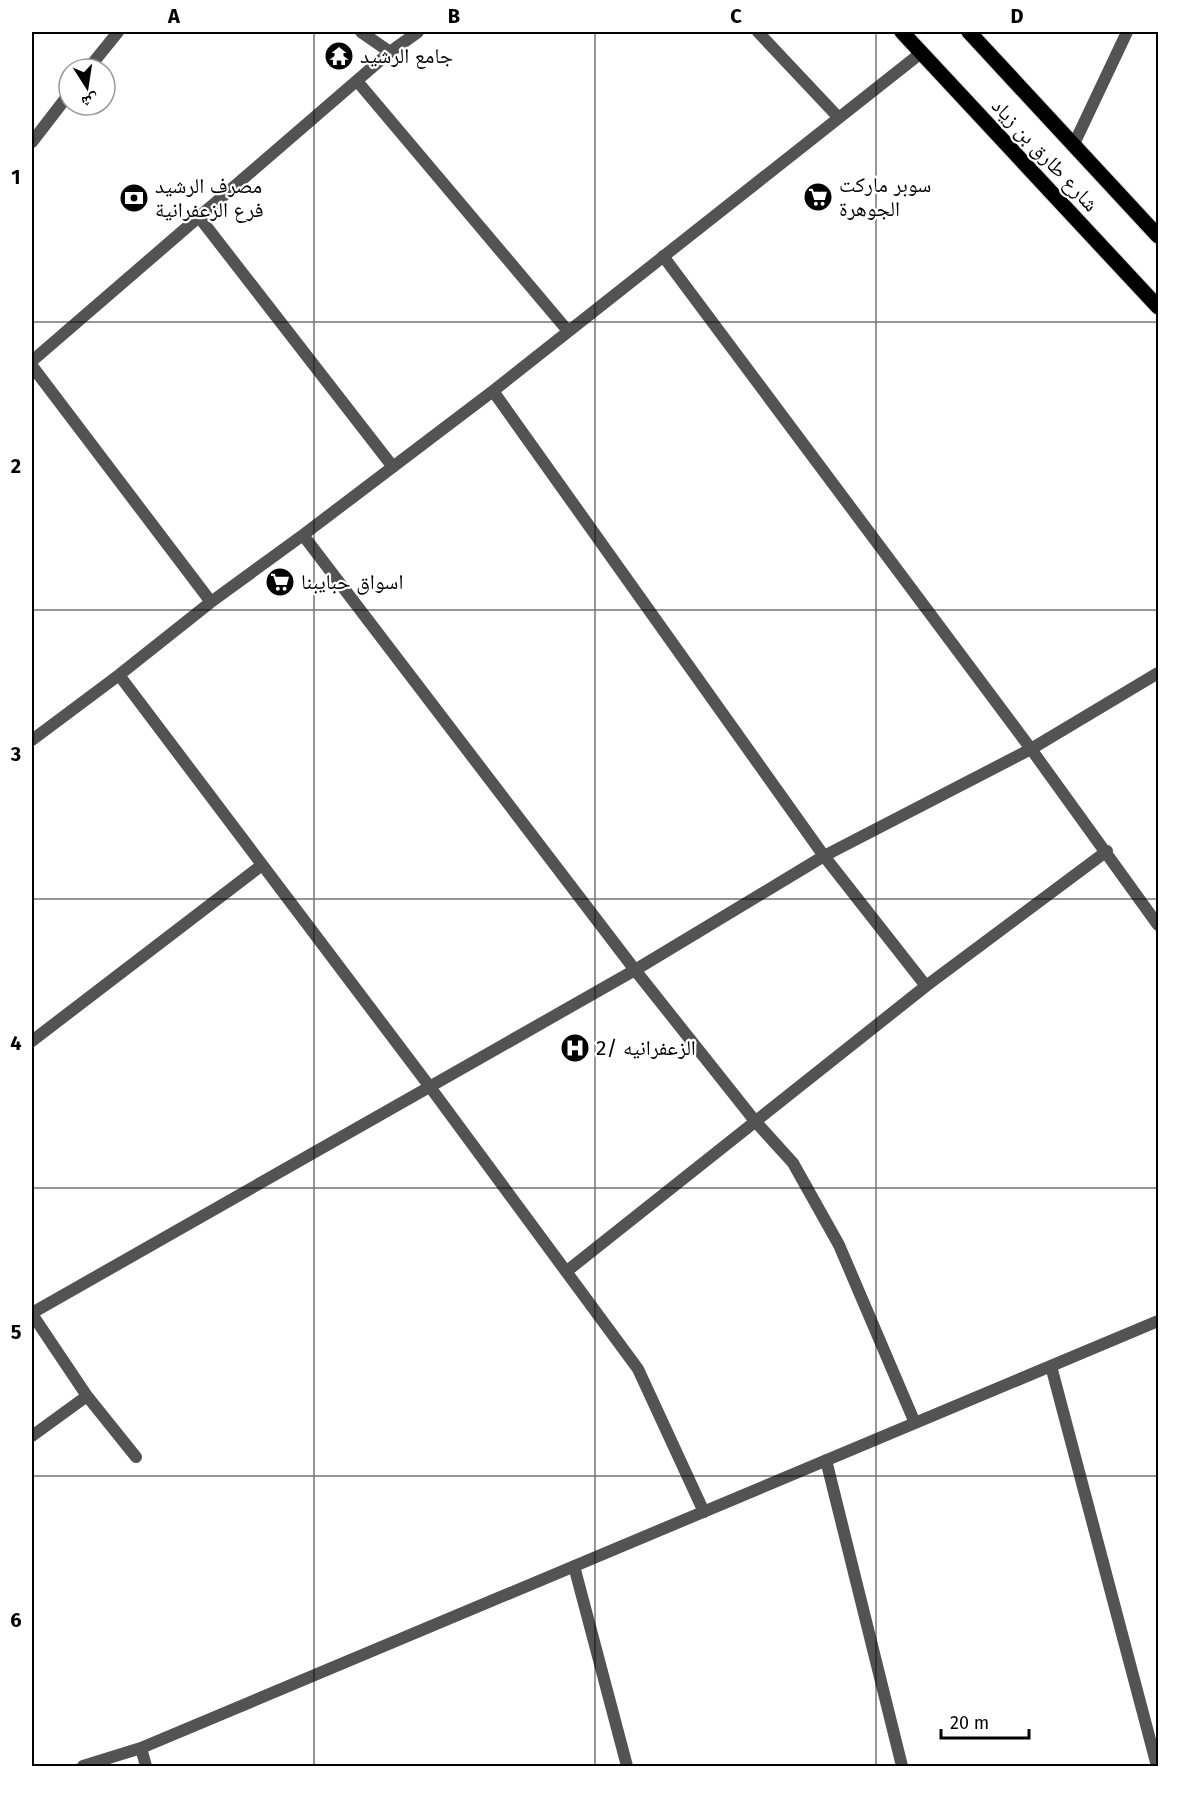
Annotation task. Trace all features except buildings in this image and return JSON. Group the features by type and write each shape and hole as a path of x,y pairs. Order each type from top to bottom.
{"main road":[{"name":"شارع طارق بن زياد","path":"902,32 1158,307"},
{"name":"شارع طارق بن زياد","path":"969,32 1158,236"}],"street":[{"path":"98,57 118,32"},
{"path":"361,32 390,52"},
{"path":"32,361 390,52 418,32"},
{"path":"758,32 839,117"},
{"path":"1074,144 1127,32"},
{"path":"33,736 119,675 211,602 493,391 921,53"},
{"path":"357,81 568,331"},
{"path":"32,142 57,110"},
{"path":"199,217 393,467"},
{"path":"663,256 1107,851 1158,925"},
{"path":"32,366 211,602"},
{"path":"493,391 824,856 926,986"},
{"path":"303,535 635,970 755,1121 793,1163 839,1245 915,1423"},
{"path":"135,1456 87,1396 32,1313 635,970 824,856 1031,749 1158,673"},
{"path":"119,675 430,1087 638,1369 704,1512"},
{"path":"567,1272 926,986 1107,851"},
{"path":"32,1041 262,865"},
{"path":"83,1767 141,1748 1158,1320"},
{"path":"1051,1366 1157,1767"},
{"path":"32,1436 87,1396"},
{"path":"826,1460 902,1767"},
{"path":"574,1566 627,1767"},
{"path":"141,1748 146,1767"}],"place":[{"name":"جامع الرشيد","path":"339,56"},
{"name":"سوبر ماركت الجوهرة","path":"818,197"},
{"name":"مصرف الرشيد فرع الزعفرانية","path":"134,198"},
{"name":"اسواق حبايبنا","path":"280,582"},
{"name":"الزعفرانيه /2","path":"575,1048"}]}
